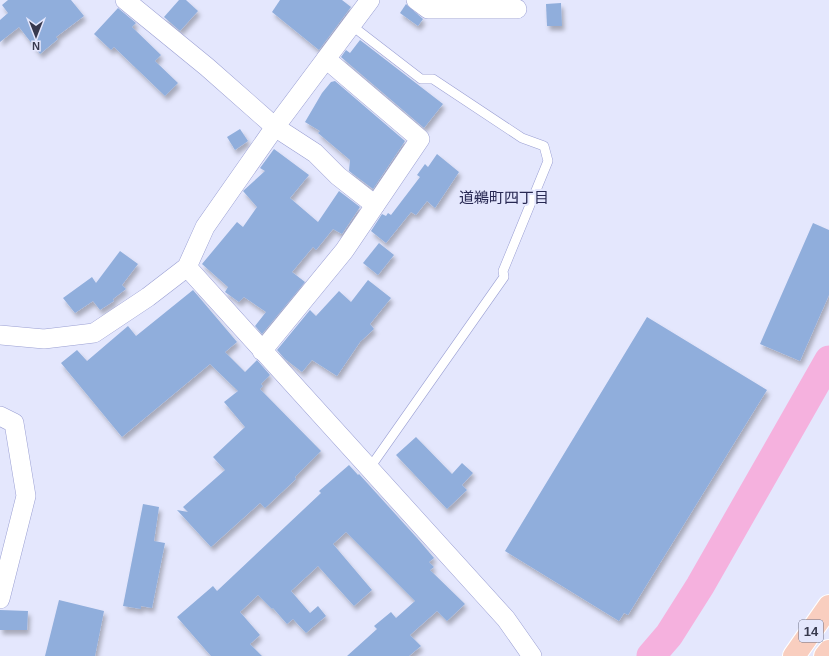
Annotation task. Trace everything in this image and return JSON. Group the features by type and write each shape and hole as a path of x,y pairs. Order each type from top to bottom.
{"main road":[{"name":"14","path":"794,656 829,606"},
{"name":"14","path":"825,656 829,651"}],"street":[{"path":"125,0 207,67 275,127 316,153 338,176 375,205"},
{"path":"0,335 44,339 94,333 148,297 187,267 205,227 275,127 370,0"},
{"path":"416,0 428,9 517,9"},
{"path":"262,351 344,251 420,139 326,59"},
{"path":"187,267 506,619 532,656"},
{"path":"0,416 14,423 26,496 0,599"}],"lane":[{"path":"351,25 421,79 433,79 522,138 544,146 548,161 503,271 504,277 369,469"}],"building":[{"path":"8,0 71,0 84,16 56,37 58,39 40,54 19,27 0,42 0,20 8,13 2,5"},
{"path":"179,0 186,0 198,11 180,31 164,17"},
{"path":"280,0 342,0 351,7 319,50 272,12"},
{"path":"561,3 562,26 547,26 546,4"},
{"path":"406,4 423,19 418,26 400,13"},
{"path":"118,8 136,23 132,27 161,55 155,61 178,83 165,96 114,47 111,50 94,34"},
{"path":"360,40 443,104 424,128 341,57 346,50 350,53"},
{"path":"335,81 405,141 373,189 349,171 350,160 318,133 320,131 305,122 322,93 331,82"},
{"path":"240,129 248,141 235,150 227,137"},
{"path":"274,149 309,175 290,198 318,222 339,191 360,207 342,234 333,229 316,250 313,247 292,272 305,282 262,334 255,326 266,312 244,297 239,302 225,292 228,287 202,264 237,222 243,227 257,207 243,191 265,171 260,168"},
{"path":"437,154 459,172 435,208 427,201 416,215 411,212 386,243 371,231 382,214 386,216 388,213 391,215 420,177 417,175 425,164 428,167"},
{"path":"813,223 829,230 829,295 800,361 760,344"},
{"path":"379,243 394,255 378,275 363,263"},
{"path":"120,251 138,264 122,285 126,289 113,299 114,301 100,310 93,301 75,313 63,298 92,277 96,283"},
{"path":"368,280 391,298 370,324 374,329 360,342 337,376 312,360 302,372 285,359 277,350 310,310 316,316 339,291 351,302"},
{"path":"193,290 237,342 225,352 245,372 257,360 270,375 261,384 263,386 260,389 321,451 295,477 296,479 265,508 260,503 211,547 177,510 188,512 183,507 225,470 213,457 245,427 224,402 238,391 210,364 122,437 61,363 77,350 87,361 128,326 136,336"},
{"path":"647,317 767,390 628,615 624,613 619,621 505,551"},
{"path":"416,437 452,474 462,463 473,473 462,485 467,490 447,509 396,455"},
{"path":"349,465 358,475 359,474 434,558 429,562 434,567 430,570 465,604 447,621 437,611 410,635 421,646 409,656 347,656 377,629 374,626 391,612 396,618 415,601 346,532 333,544 372,590 354,606 318,566 291,591 310,613 318,606 326,616 306,633 293,619 287,624 273,608 272,609 258,595 240,612 260,635 250,644 262,656 211,656 177,617 213,586 217,591 321,493 319,491"},
{"path":"143,504 159,507 154,541 165,543 152,608 141,606 141,609 123,606"},
{"path":"59,600 104,611 95,656 45,656"},
{"path":"0,610 28,611 27,630 0,630"}],"waterway":[{"path":"651,656 669,635 700,586 829,360"},
{"path":"665,656 675,645 723,567 829,378"}],"district":[{"name":"道鵜町四丁目","path":"504,197"}]}
